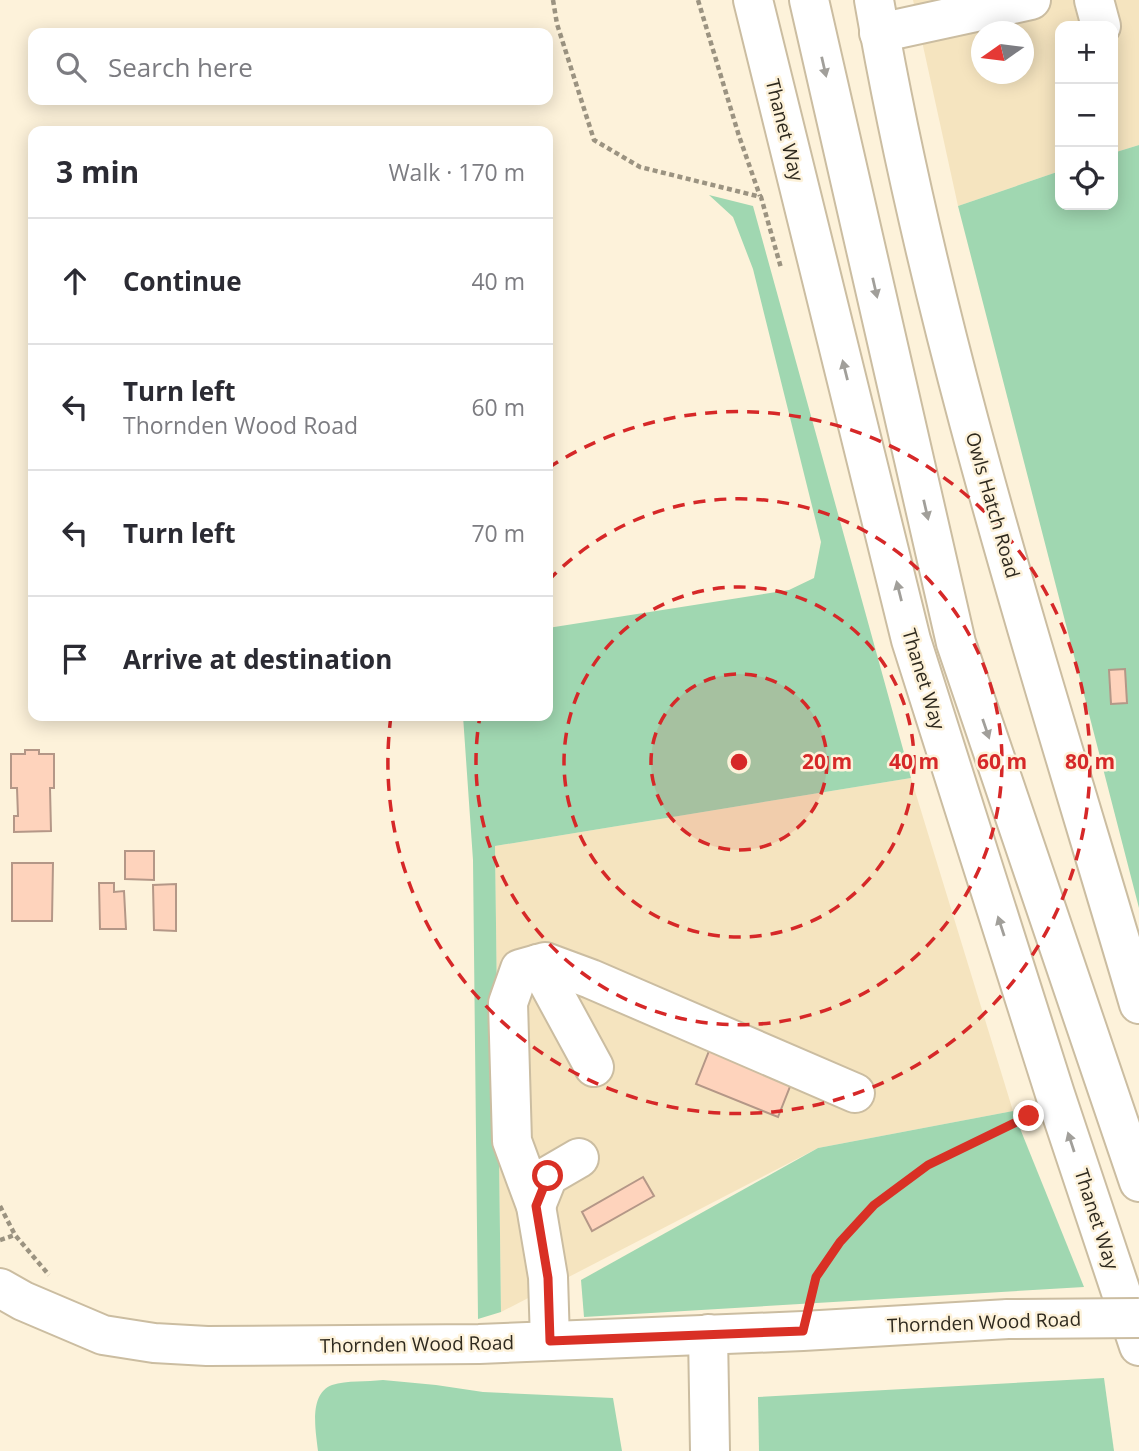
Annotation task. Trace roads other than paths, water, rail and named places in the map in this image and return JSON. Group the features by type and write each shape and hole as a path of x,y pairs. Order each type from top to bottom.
{"main road":[{"name":"Thanet Way","path":"753,0 911,640 1051,1081 1139,1346"},
{"path":"809,0 956,643 1139,1182"},
{"path":"876,16 1031,0"},
{"path":"1094,0 1100,21"},
{"name":"Owls Hatch Road","path":"876,16 930,267 988,492 1139,1004"},
{"path":"550,1341 548,1278 536,1206 512,1141 508,1003 520,969 545,962 591,979 856,1093"},
{"path":"538,964 594,1068"},
{"path":"536,1206 548,1176 579,1158"},
{"name":"Thornden Wood Road","path":"0,1288 23,1301 103,1335 154,1343 226,1346 479,1344 803,1331 1009,1319 1139,1318"},
{"path":"708,1334 710,1451"}]}
